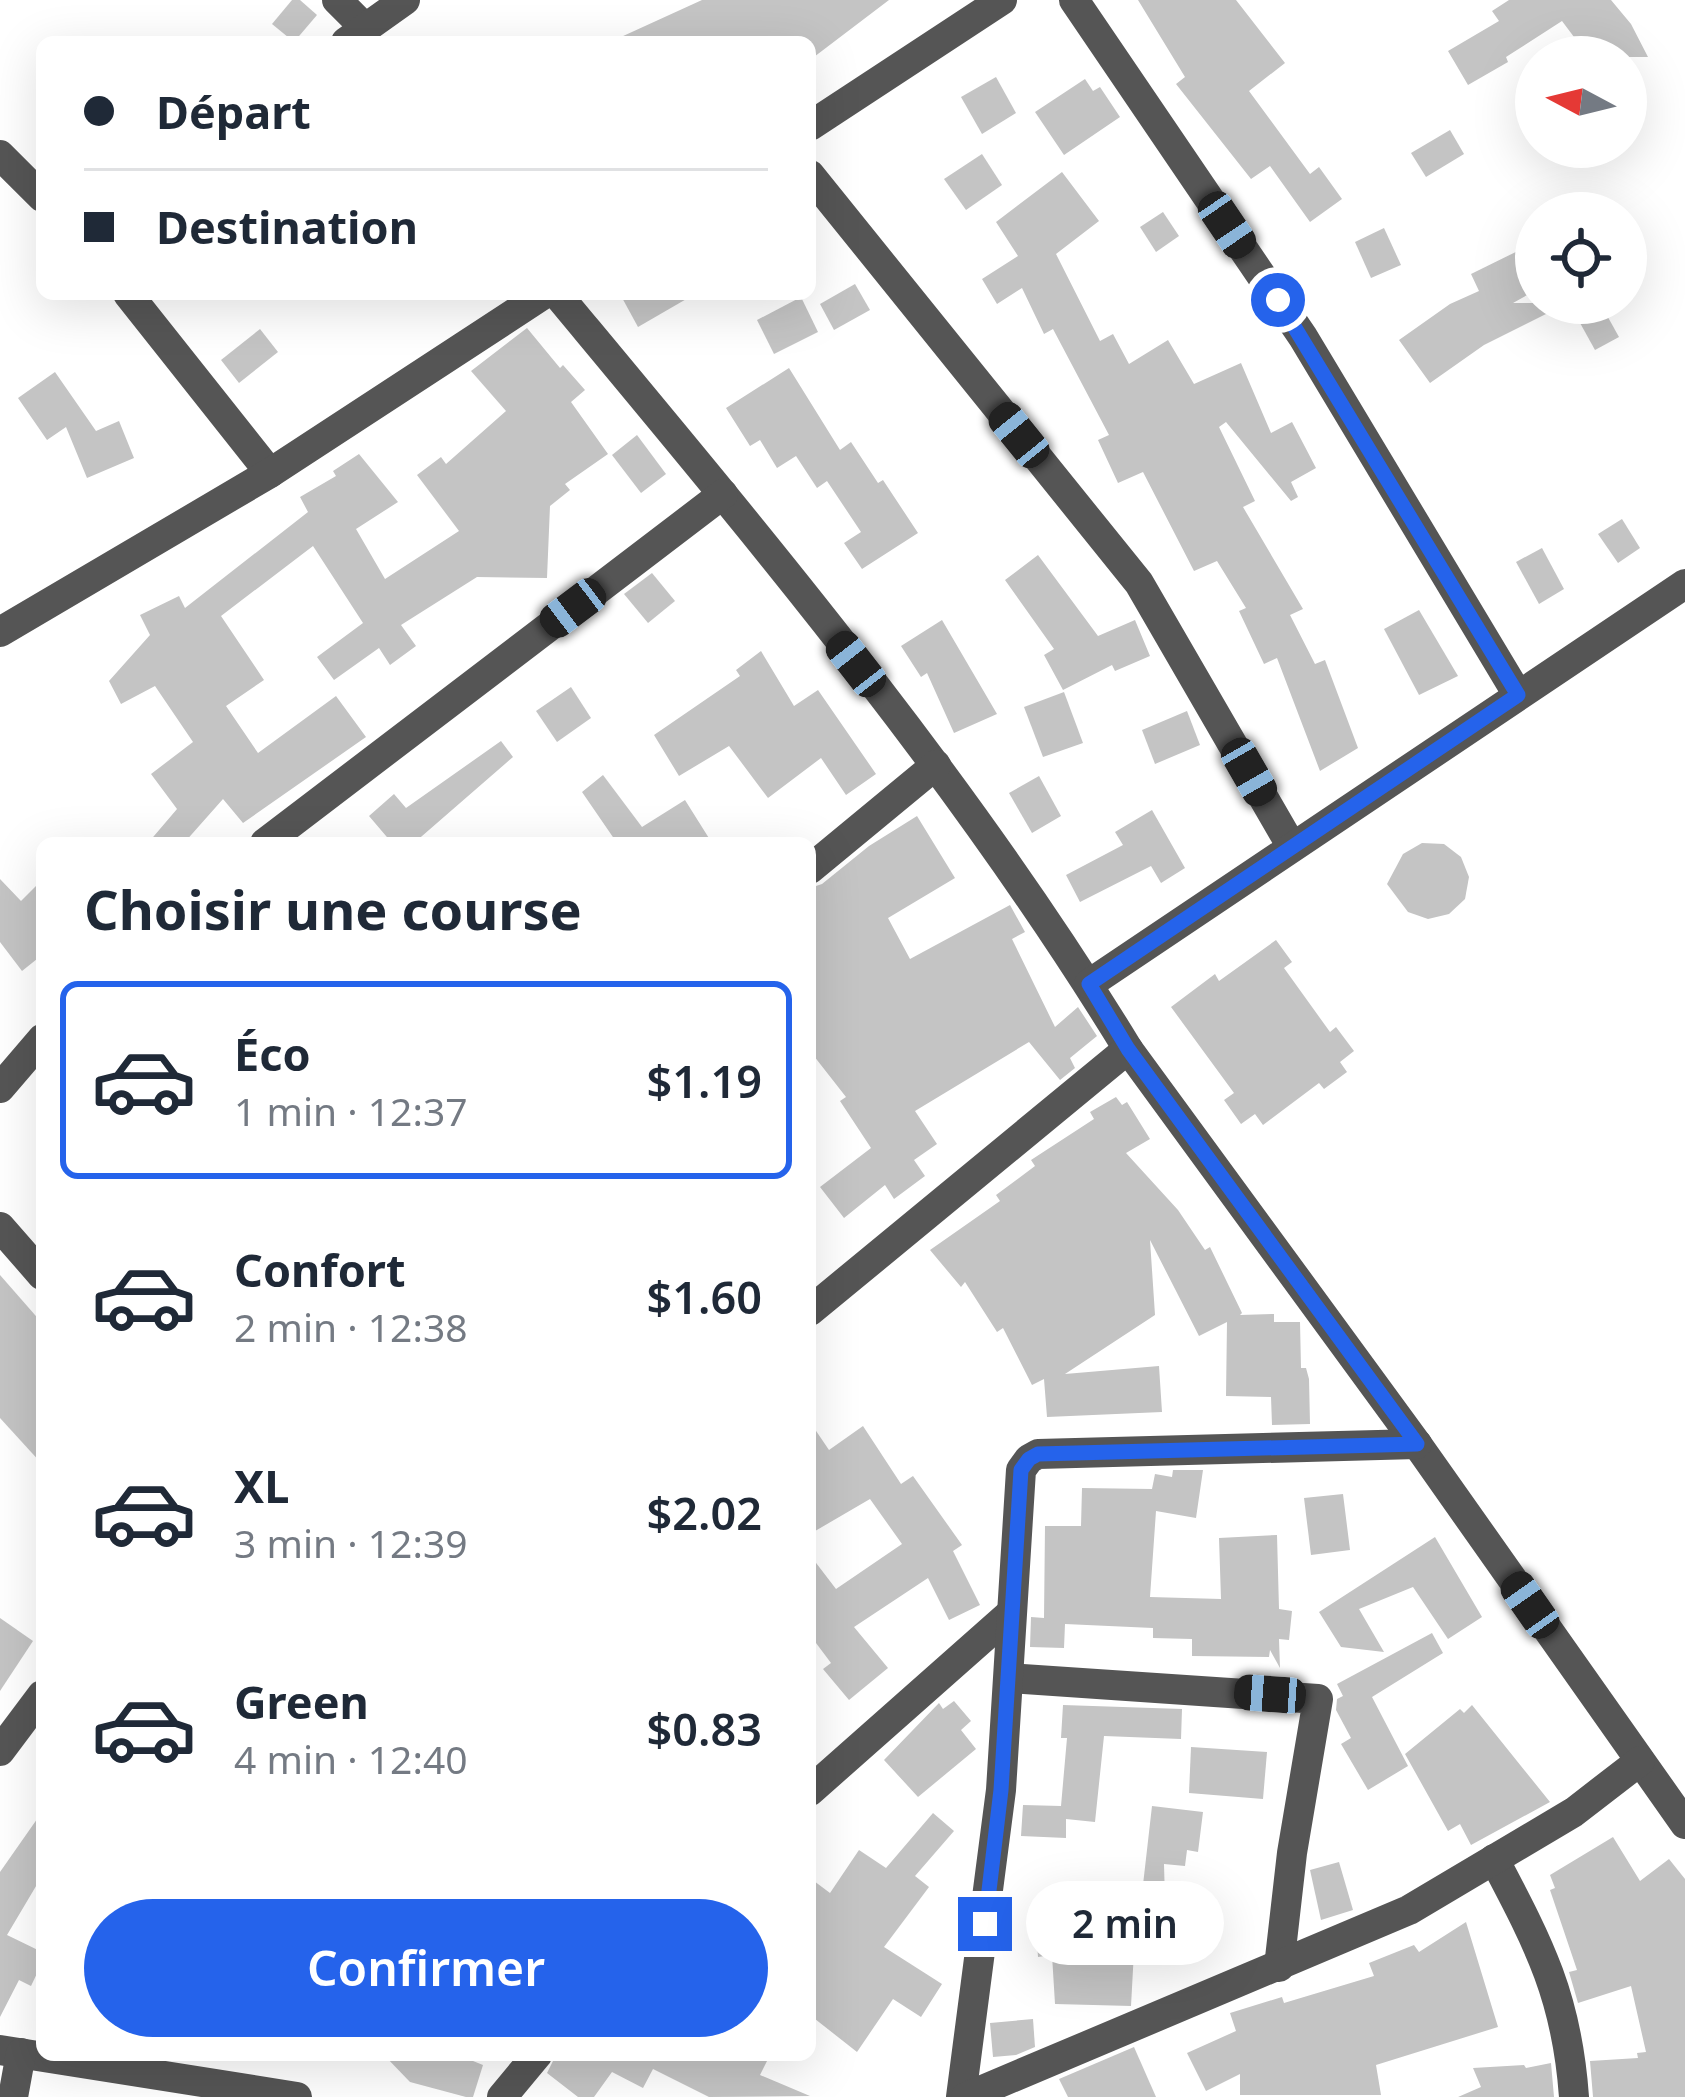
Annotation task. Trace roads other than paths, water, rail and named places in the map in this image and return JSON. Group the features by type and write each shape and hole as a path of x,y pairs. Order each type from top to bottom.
{"street":[{"path":"337,0 356,35 405,0"},
{"path":"816,122 1002,0"},
{"path":"1074,0 1304,337 1518,695"},
{"path":"0,155 36,190"},
{"path":"816,182 1139,583 1292,847"},
{"path":"133,300 270,473"},
{"path":"0,632 270,473 535,300"},
{"path":"562,300 723,494 936,765 1089,984 1128,1049 1417,1444 1685,1824"},
{"path":"274,837 723,494"},
{"path":"1089,984 1685,584"},
{"path":"816,864 936,765"},
{"path":"0,1088 36,1046"},
{"path":"816,1306 1128,1049"},
{"path":"0,1227 36,1268"},
{"path":"1417,1444 1038,1454 1021,1470 1001,1790 964,2097 1409,1910 1574,1812 1640,1761"},
{"path":"816,1785 1010,1614"},
{"path":"1009,1678 1318,1699 1279,1967"},
{"path":"0,1751 36,1703"},
{"path":"1494,1859 1553,1979 1570,2038 1574,2097"},
{"path":"11,2051 13,2097"},
{"path":"73,2061 297,2097"},
{"path":"502,2097 532,2061"}]}
